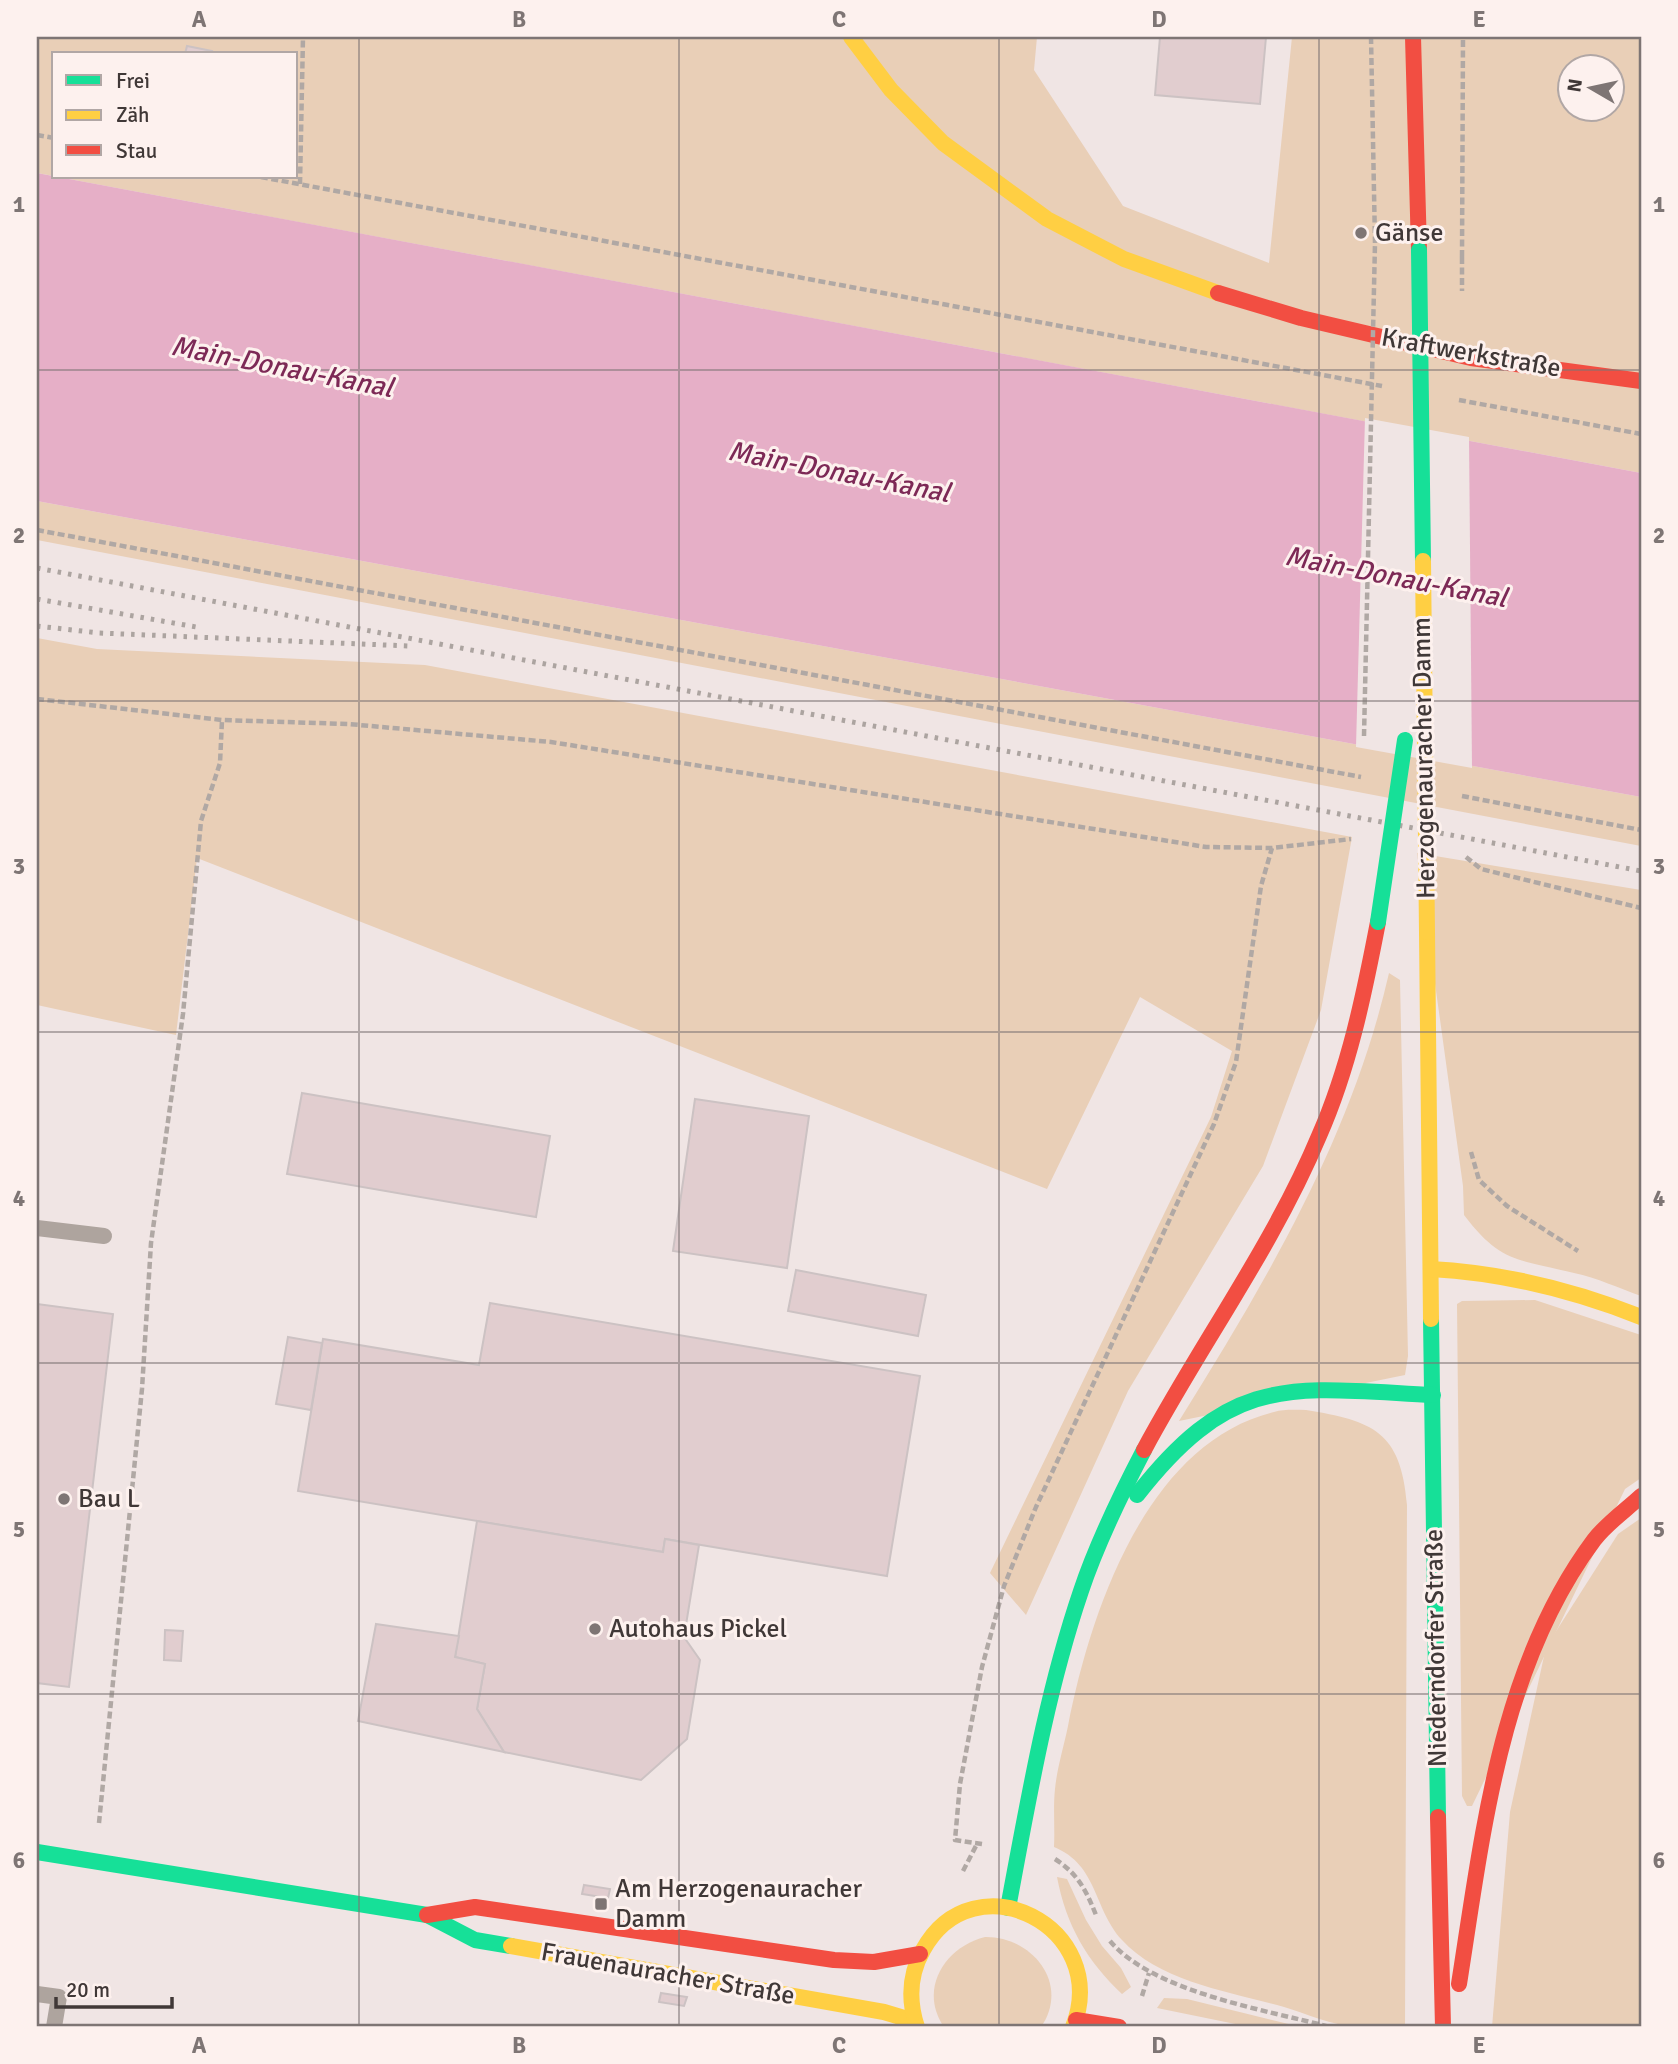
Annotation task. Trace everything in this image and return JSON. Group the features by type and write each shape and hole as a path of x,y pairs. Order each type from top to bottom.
{"main road":[{"name":"Kraftwerkstraße","path":"851,37 891,90 943,143 1047,219 1124,259 1193,285 1301,318 1471,358 1641,381"},
{"name":"Herzogenauracher Damm","path":"1413,37 1419,250 1431,1269"},
{"path":"1008,1908 1057,1671 1097,1547 1156,1426 1228,1306 1306,1165 1335,1096 1354,1037 1378,922 1422,624"},
{"path":"1431,1269 1462,1270 1535,1282 1583,1295 1641,1317"},
{"name":"Niederndorfer Straße","path":"1431,1269 1437,1793 1443,2027"},
{"path":"1097,1547 1153,1475 1184,1441 1225,1410 1257,1399 1302,1391 1433,1395"},
{"path":"1451,2027 1490,1808 1518,1692 1534,1644 1554,1600 1605,1527 1641,1496"},
{"name":"Frauenauracher Straße","path":"37,1852 427,1915 475,1940 884,2012 916,2024 910,1983 920,1954 948,1920 985,1907 1008,1908 1030,1913 1048,1923 1063,1939 1075,1959 1079,1980 1074,2024 1119,2027"},
{"name":"Frauenauracher Straße","path":"427,1915 475,1907 834,1960 874,1962 920,1954"}],"lane":[{"path":"37,1228 104,1236"},
{"path":"37,1994 58,1997 54,2027"}],"path":[{"path":"300,184 303,37"},
{"path":"1363,746 1375,243 1371,37"},
{"path":"1462,257 1463,37"},
{"path":"267,178 1395,388"},
{"path":"1450,398 1641,434"},
{"path":"37,530 1367,778"},
{"path":"37,699 222,720 348,724 551,742 1206,847 1272,848 1261,886 1236,1062 1223,1099 1144,1279 1036,1507 1004,1586 982,1667 960,1784 955,1840 977,1843"},
{"path":"96,1862 142,1389 151,1243 183,1014 201,821 220,763 222,720"},
{"path":"1361,784 1362,771"},
{"path":"1449,794 1641,830"},
{"path":"1357,849 1358,836"},
{"path":"1470,1150 1479,1180 1507,1206 1587,1256"},
{"path":"1055,1858 1074,1872 1083,1884 1097,1919"},
{"path":"1104,1931 1130,1961 1149,1973 1198,1991 1330,2027"},
{"path":"1141,2001 1149,1973"}],"shaded area":[{"path":"37,37 1037,37 1034,70 1123,206 1269,263 1292,37 1641,37 1641,473 63,178 298,178 298,52 52,52 52,176 37,173"},
{"path":"37,501 1641,797 1641,846 37,540"},
{"path":"37,638 97,649 425,665 1352,837 1321,1010 1263,1166 1128,1391 1026,1615 990,1573 1211,1117 1232,1051 1140,997 1047,1189 197,858 176,1035 37,1005"},
{"path":"1417,853 1641,890 1641,1296 1591,1278 1512,1257 1489,1243 1464,1215 1463,1186"},
{"path":"1389,973 1400,980 1408,1356 1405,1375 1179,1421 1244,1314 1303,1205 1353,1092"},
{"path":"1535,1300 1641,1335 1641,1478 1625,1489 1472,1806 1467,1806 1462,1796 1457,1304 1462,1301"},
{"path":"1306,1410 1349,1419 1366,1425 1379,1434 1390,1445 1404,1480 1407,1505 1405,2027 1362,2028 1338,2024 1197,1984 1156,1966 1122,1940 1079,1865 1054,1847 1056,1781 1078,1681 1109,1585 1131,1538 1158,1495 1191,1458 1229,1430 1274,1412"},
{"path":"1641,1518 1641,2027 1492,2027 1510,1812 1546,1647 1618,1534"},
{"path":"1057,1877 1067,1879 1086,1920 1102,1946 1121,1968 1131,1987 1122,1994 1098,1969 1080,1941 1066,1911"},
{"path":"985,1937 1017,1944 1031,1953 1042,1965 1049,1979 1051,1994 1049,2010 1041,2027 944,2027 934,1998 935,1984 940,1972 958,1950"},
{"path":"1164,1998 1187,1999 1301,2027 1250,2027 1157,2008"}],"water":[{"name":"Main-Donau-Kanal","path":"37,173 52,178 64,178 1641,473 1641,797 37,501"}],"pier":[{"path":"1365,418 1469,437 1472,768 1356,747"}],"building":[{"path":"1160,37 1266,37 1260,104 1155,95"},
{"path":"187,46 212,51 212,52 186,52"},
{"path":"302,1093 550,1136 536,1217 287,1174"},
{"path":"695,1099 809,1116 787,1268 673,1251"},
{"path":"796,1270 926,1295 918,1336 788,1311"},
{"path":"490,1303 920,1376 887,1576 665,1539 663,1552 298,1491 323,1339 479,1365"},
{"name":"Bau L","path":"37,1304 113,1314 69,1687 37,1683"},
{"path":"288,1337 322,1343 311,1410 276,1404"},
{"path":"477,1521 663,1552 665,1539 699,1545 684,1637 700,1660 687,1739 641,1780 504,1752 477,1709 485,1664 455,1657"},
{"path":"376,1624 459,1636 455,1657 485,1664 477,1709 504,1752 358,1721"},
{"path":"165,1630 183,1631 181,1661 164,1660"},
{"path":"584,1885 610,1889 608,1898 582,1894"},
{"path":"661,1993 687,1997 684,2006 659,2002"}],"railway":[{"path":"37,568 1641,871"},
{"path":"37,599 202,628"},
{"path":"37,626 99,633 409,646"}],"traffic: fast":[{"path":"1419,250 1423,561"},
{"path":"1378,922 1405,740"},
{"path":"1431,1319 1438,1817"},
{"path":"1137,1495 1171,1455 1204,1426 1235,1407 1268,1396 1302,1391 1340,1390 1433,1395"},
{"path":"1008,1908 1039,1748 1069,1630 1087,1573 1144,1450"},
{"path":"37,1852 427,1915 475,1940 511,1946"}],"traffic: slow":[{"path":"851,37 891,90 943,143 1047,219 1124,259 1218,293"},
{"path":"1423,561 1427,932"},
{"path":"1427,932 1431,1319"},
{"path":"1431,1269 1485,1274 1538,1284 1641,1317"},
{"path":"917,2027 911,1988 923,1950 946,1923 973,1909 1003,1907 1032,1916 1056,1934 1073,1960 1080,1991 1073,2027"},
{"path":"511,1946 884,2012 914,2021"}],"traffic: jam":[{"path":"1413,37 1419,250"},
{"path":"1218,293 1301,318 1471,358 1641,381"},
{"path":"1144,1450 1258,1256 1301,1177 1330,1110 1347,1058 1378,922"},
{"path":"1459,1984 1487,1810 1516,1696 1537,1641 1562,1589 1594,1540 1641,1496"},
{"path":"1438,1817 1443,2027"},
{"path":"427,1915 475,1907 834,1960 874,1962 920,1954"},
{"path":"1076,2020 1119,2027"}],"place":[{"name":"Gänse","path":"1361,233"},
{"name":"Bau L","path":"64,1499"},
{"name":"Autohaus Pickel","path":"595,1629"},
{"name":"Am Herzogenauracher Damm","path":"601,1904"}]}
